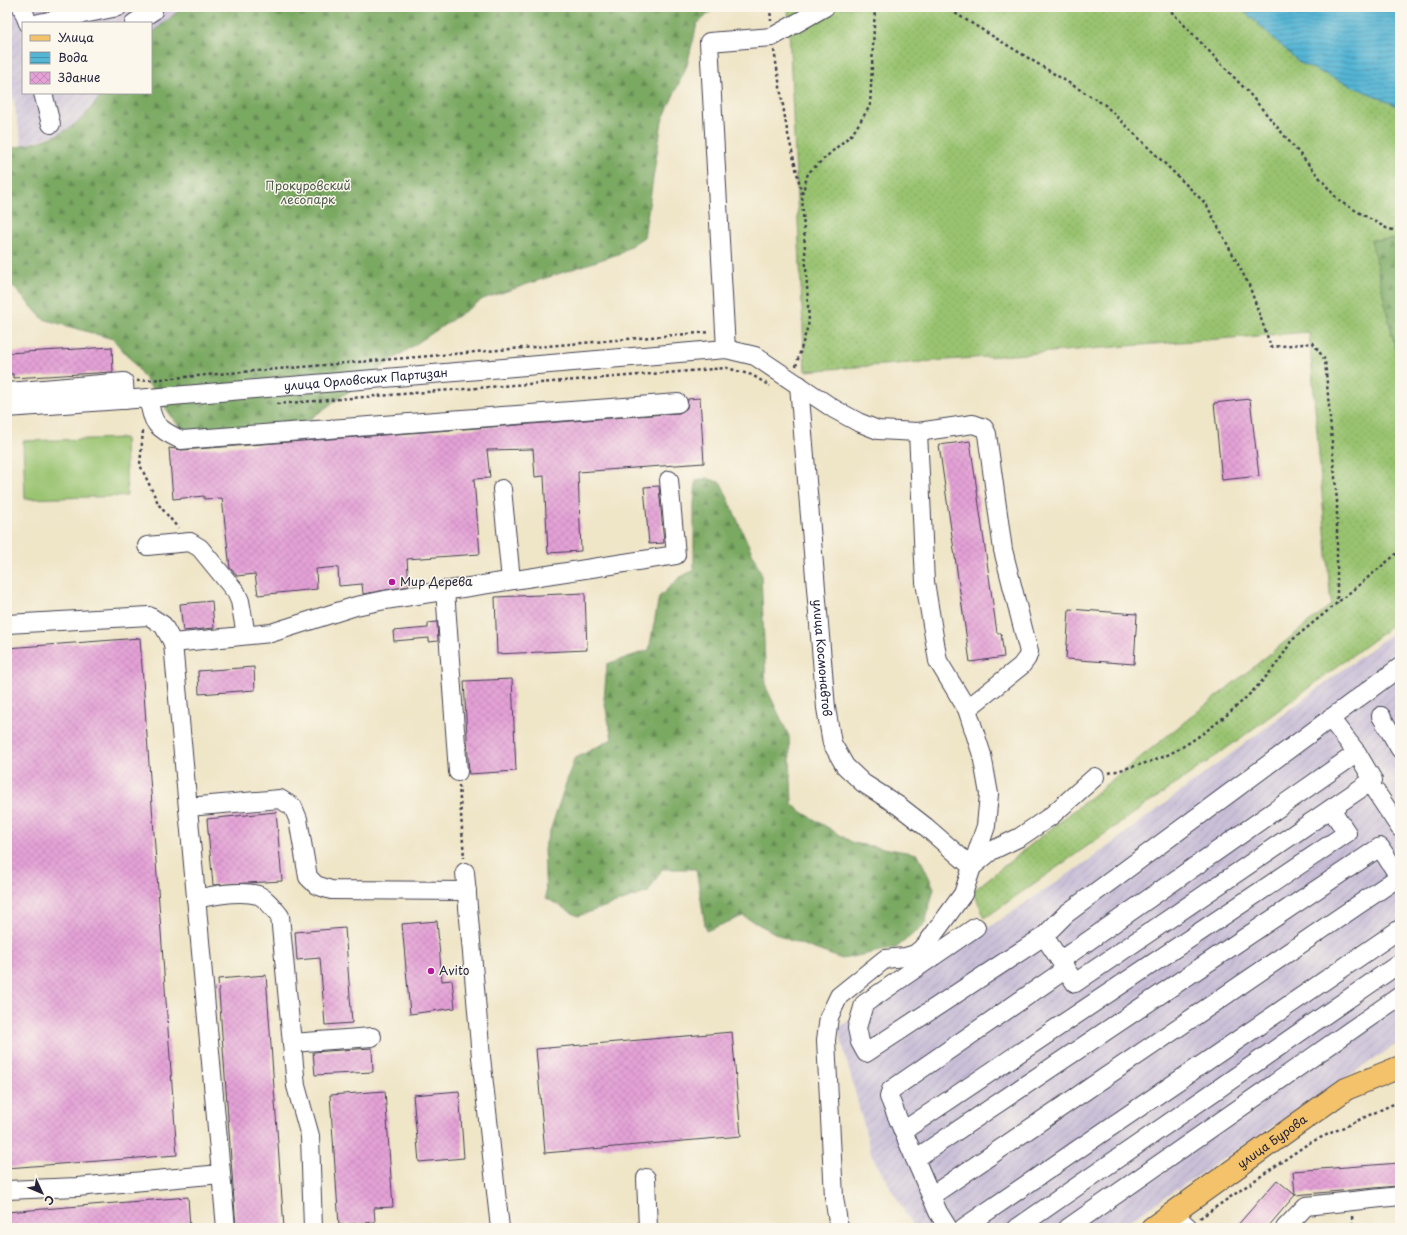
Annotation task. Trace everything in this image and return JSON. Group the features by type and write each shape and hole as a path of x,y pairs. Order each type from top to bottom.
{"main road":[{"name":"улица Бурова","path":"1152,1228 1183,1223 1346,1089 1400,1067"}],"street":[{"path":"22,7 28,22"},
{"path":"44,22 118,7"},
{"path":"136,22 153,11 153,7"},
{"path":"726,349 709,42 772,37 825,7"},
{"path":"43,94 51,124"},
{"name":"улица Орловских Партизан","path":"8,400 125,391 150,406 726,349 755,356 834,409 858,422 878,430 918,432 973,424 984,428 987,434 1003,550 1029,645 1027,658 1021,666 967,710"},
{"name":"улица Космонавтов","path":"795,382 826,708 832,743 845,766 863,783 900,806 972,866"},
{"path":"150,406 163,431 181,440 678,403"},
{"path":"839,1228 834,1197 826,1040 829,1017 839,996 886,959 905,957 915,954 925,946 963,894 986,826 988,794 982,755 967,710 938,660 925,582 918,432"},
{"path":"173,643 271,633 356,606 445,590 676,555 669,480"},
{"path":"502,489 511,580"},
{"path":"147,546 190,542 200,548 236,592 240,601 246,635"},
{"path":"445,590 458,772"},
{"path":"7,624 149,616 163,625 173,643 226,1228"},
{"path":"976,927 864,1004 857,1028 860,1042 866,1053 1044,936 1066,914 1400,667"},
{"path":"1381,716 1400,750"},
{"path":"948,1228 931,1196 903,1131 889,1097 890,1090 1068,971 1332,809 1373,780 1358,754 1330,718"},
{"path":"1068,971 1358,754"},
{"path":"972,866 991,851 1020,837 1051,816 1095,777"},
{"path":"1376,792 1400,828"},
{"path":"188,807 280,799 293,807 298,819 308,877 316,885 331,890 466,891"},
{"path":"903,1131 1347,833 1332,809"},
{"path":"915,1159 1380,847 1400,878 931,1196"},
{"path":"465,872 481,1057 500,1228"},
{"path":"196,899 233,894 258,895 280,916 296,1086 310,1136 313,1228"},
{"path":"962,1228 1400,929"},
{"path":"1044,936 1091,1006"},
{"path":"1017,1228 1400,962"},
{"path":"1068,1228 1400,996"},
{"path":"292,1043 372,1037"},
{"path":"7,1190 77,1187 221,1174"},
{"path":"646,1178 648,1228"},
{"path":"1286,1228 1306,1206 1400,1196"}],"path":[{"path":"770,7 772,37 787,130 802,195 809,322 795,382"},
{"path":"802,195 808,173 853,132 870,106 875,7"},
{"path":"945,7 1105,106 1206,204 1248,285 1271,347 1313,343 1325,360 1337,501 1337,603"},
{"path":"1167,7 1248,92 1339,201 1386,228 1400,232"},
{"path":"125,391 724,331"},
{"path":"269,404 727,368 752,375 776,390"},
{"path":"150,406 142,433 140,465 159,505 190,542"},
{"path":"1095,777 1174,752 1196,738 1251,693 1283,656 1291,641 1400,551"},
{"path":"458,772 465,872"},
{"path":"1183,1223 1309,1143 1400,1101"}],"shaded area":[{"path":"7,7 183,7 152,33 152,22 22,22 22,94 102,94 85,116 68,130 22,146 7,65"},
{"path":"1400,627 1400,1042 1118,1228 914,1228 872,1156 838,1028 1091,859"}],"green space":[{"name":"Прокуровский лесопарк","path":"183,7 716,7 697,24 687,65 662,121 644,237 618,254 483,299 389,362 306,422 185,435 133,362 113,339 43,319 7,280 7,149 39,142 59,134 85,115 102,94 152,94 152,33"},
{"path":"788,7 1400,7 1400,620 1234,743 985,918 973,891 1331,605 1309,332 805,371"},
{"path":"1400,239 1400,370 1371,240"},
{"path":"125,438 127,496 25,499 23,441"},
{"path":"707,478 721,483 761,573 766,687 789,736 792,803 799,810 853,843 918,854 934,888 925,924 896,948 842,959 784,938 743,916 706,931 696,869 662,869 648,892 578,916 546,898 544,849 574,759 612,739 604,699 607,664 649,650 659,597 679,578 694,570 694,504 696,481"}],"water":[{"path":"1240,7 1400,7 1400,107 1300,63"}],"building":[{"path":"112,347 113,372 13,378 13,374 7,374 7,353"},
{"path":"700,398 704,463 578,472 581,551 548,553 544,476 535,477 533,449 487,450 490,478 474,479 480,554 407,559 409,586 363,594 362,584 339,586 338,567 316,569 317,589 258,595 255,574 237,576 230,568 222,498 204,499 204,496 173,499 169,448 182,450 679,413 687,408 688,399"},
{"path":"1250,399 1259,476 1222,480 1214,403"},
{"path":"970,441 997,633 1001,633 1004,657 970,662 939,445"},
{"path":"659,486 664,543 649,544 644,487"},
{"path":"585,593 587,650 497,654 495,597"},
{"path":"212,601 214,628 183,631 180,604"},
{"path":"1069,609 1137,614 1134,664 1066,659"},
{"path":"437,622 438,641 429,642 429,638 394,641 393,631 428,628 428,623"},
{"path":"140,638 177,1155 7,1168 7,648"},
{"path":"254,667 255,690 199,694 198,671"},
{"path":"512,679 516,771 469,774 464,681"},
{"path":"276,812 282,881 213,885 207,819"},
{"path":"437,921 442,981 452,980 455,1008 410,1014 402,924"},
{"path":"345,928 352,1023 325,1025 320,958 297,960 295,932"},
{"path":"266,975 284,1228 236,1228 218,979"},
{"path":"732,1032 741,1136 545,1153 536,1049"},
{"path":"372,1048 373,1072 315,1075 313,1052"},
{"path":"385,1091 393,1207 374,1208 375,1222 339,1225 330,1095"},
{"path":"459,1091 464,1158 419,1162 413,1095"},
{"path":"1400,1163 1400,1184 1397,1186 1295,1195 1293,1171"},
{"path":"1277,1180 1295,1195 1267,1228 1235,1228"},
{"path":"188,1197 190,1228 7,1228 7,1212"}],"place":[{"name":"Мир Дерева","path":"392,582"},
{"name":"Avito","path":"431,971"}]}
